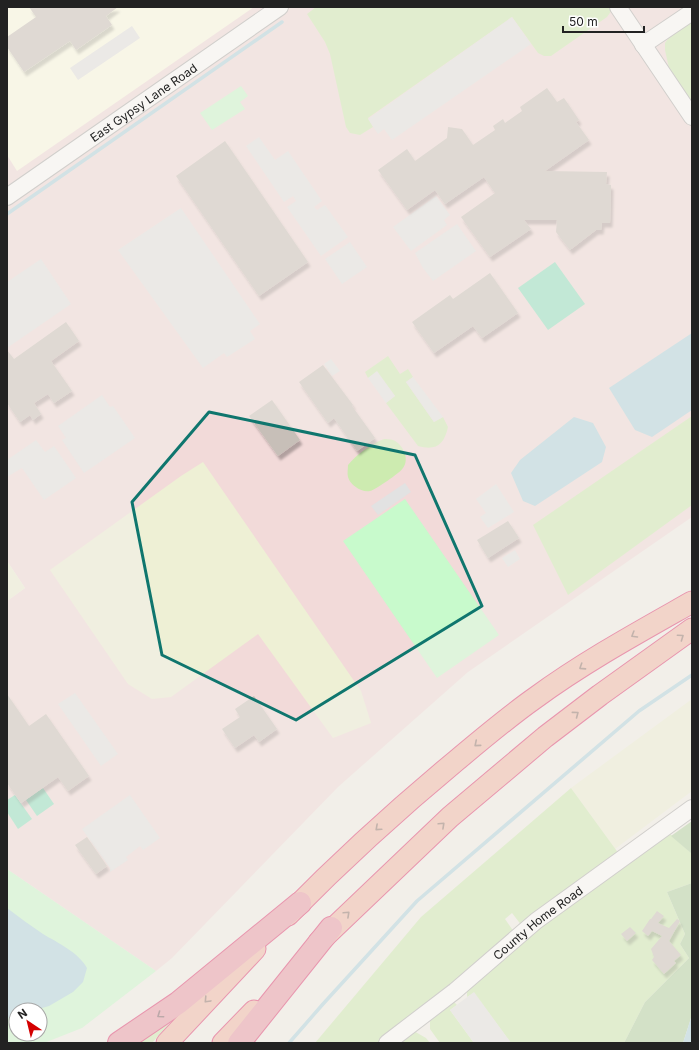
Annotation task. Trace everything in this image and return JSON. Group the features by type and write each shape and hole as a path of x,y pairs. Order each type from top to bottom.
{"highway":[{"path":"167,1043 300,903 365,840 420,791 500,724 535,698 588,663 692,602"},
{"path":"223,1043 331,928 450,817 539,742 600,695 692,629"},
{"path":"119,1043 178,1003 300,903"},
{"path":"239,1043 331,928"}],"street":[{"name":"East Gypsy Lane Road","path":"7,196 280,7"},
{"path":"618,7 692,117"},
{"path":"644,45 692,12"},
{"name":"County Home Road","path":"387,1043 455,991 536,921 692,808"}],"highlighted area":[{"path":"209,412 415,455 482,606 296,720 162,655 132,502"}],"shaded area":[{"path":"7,7 692,7 692,517 468,672 338,787 172,958 156,971 7,869 7,601 25,588 7,561"},
{"path":"7,7 254,7 17,171 7,155"},
{"path":"512,17 531,44 392,140 384,129 378,134 368,119"},
{"path":"132,26 140,38 78,80 70,68"},
{"path":"259,137 275,160 288,151 322,201 314,207 317,210 325,205 348,237 321,256 287,207 296,201 293,196 284,202 246,146"},
{"path":"436,196 450,215 444,220 447,225 411,251 393,227"},
{"path":"181,208 260,324 250,331 255,339 227,357 224,353 203,368 118,250"},
{"path":"457,224 476,251 433,281 423,268 415,253"},
{"path":"350,242 367,267 342,284 325,259"},
{"path":"41,259 71,304 7,348 7,282"},
{"path":"331,359 340,371 332,376 324,364"},
{"path":"377,371 395,396 386,403 368,378"},
{"path":"413,377 443,417 434,422 406,382"},
{"path":"102,395 110,407 113,406 135,438 84,473 62,440 66,438 58,426"},
{"path":"36,440 45,452 54,446 76,478 44,500 22,468 7,477 7,460"},
{"path":"203,462 361,691 371,723 333,738 258,634 171,697 152,699 128,684 50,570 181,476"},
{"path":"405,483 411,492 378,515 371,506"},
{"path":"496,484 514,512 488,528 480,517 486,513 476,499"},
{"path":"515,550 520,559 508,567 502,558"},
{"path":"7,561 25,588 7,601"},
{"path":"75,693 118,754 101,766 58,704"},
{"path":"692,699 692,791 615,849 571,788"},
{"path":"130,795 160,838 143,850 140,846 126,857 128,860 110,872 110,868 82,829"},
{"path":"474,992 511,1043 474,1043 450,1010"}],"green space":[{"path":"316,7 609,7 612,10 607,17 551,56 544,56 538,53 512,17 368,118 373,127 360,135 350,133 346,127 330,54 325,42 307,14"},
{"path":"692,19 692,107 670,73 665,43 673,32"},
{"path":"241,86 248,96 240,102 245,109 212,130 200,113"},
{"path":"555,262 585,304 548,330 518,288"},
{"path":"388,356 400,374 408,369 413,377 406,382 434,422 443,417 448,427 444,438 438,445 430,448 418,446 386,403 395,396 377,372 368,378 365,372"},
{"path":"692,416 692,505 568,595 533,525"},
{"path":"384,439 393,440 400,445 406,456 405,464 397,474 377,488 370,491 360,490 349,480 348,465 364,450"},
{"path":"405,499 499,635 437,678 343,541"},
{"path":"43,788 54,804 37,816 26,800"},
{"path":"571,788 619,854 522,926 512,913 505,919 514,932 440,996 377,1043 315,1043 421,917"},
{"path":"15,795 32,819 18,829 7,812 7,800"},
{"path":"692,821 692,854 671,836"},
{"path":"668,832 692,854 692,883 667,892 685,934 680,944 689,958 645,1002 624,1043 511,1043 474,993 467,997 467,988 541,925"},
{"path":"7,869 156,971 82,1028 48,1041 48,1002 8,1002 8,1042 47,1042 7,1043"},
{"path":"692,883 692,1015 683,1043 624,1043 645,1002 689,958 680,944 685,934 667,892"},
{"path":"452,1000 457,1005 450,1010 474,1043 440,1043 430,1029 430,1017"},
{"path":"167,1023 168,1025 152,1043 131,1043"},
{"path":"412,1030 426,1038 430,1043 395,1043"}],"water":[{"path":"692,333 692,410 652,437 635,430 609,388"},
{"path":"574,417 593,423 606,447 602,462 535,506 523,501 511,473 520,460"},
{"path":"7,908 43,934 73,953 87,968 83,982 73,992 49,1006 48,1002 8,1002 7,1018"},
{"path":"692,1015 692,1043 683,1043"}],"building":[{"path":"29,7 118,7 106,16 112,25 76,50 70,41 24,72 7,47 7,37 36,17"},
{"path":"547,88 557,102 564,98 579,120 576,122 589,140 545,171 607,172 606,184 611,185 610,223 602,223 601,230 596,230 570,250 556,232 557,220 524,220 531,229 490,257 461,217 495,193 484,177 445,204 435,190 407,210 378,170 407,149 415,161 447,138 448,127 462,129 473,145 495,130 493,126 503,119 505,123 522,111 520,107"},
{"path":"225,141 308,262 259,296 176,176"},
{"path":"490,273 518,313 482,338 473,326 434,353 412,322 450,295 453,299"},
{"path":"66,322 79,341 51,361 72,391 54,403 48,394 34,403 41,414 33,420 30,415 20,422 7,403 7,350 14,359"},
{"path":"323,365 353,405 352,406 375,438 357,451 334,418 328,423 299,382"},
{"path":"272,400 300,440 278,456 249,416"},
{"path":"508,521 519,538 488,558 477,540"},
{"path":"7,694 29,726 46,714 89,776 68,791 58,777 21,803 7,783"},
{"path":"254,696 277,729 259,742 254,735 235,748 222,729 240,717 235,709"},
{"path":"87,837 107,866 96,874 75,845"},
{"path":"657,911 664,916 658,923 669,928 677,919 680,921 669,941 681,955 674,961 676,963 664,974 652,960 654,957 651,949 662,936 652,931 648,936 642,931"},
{"path":"630,927 636,933 627,941 621,934"}],"waterway":[{"path":"7,214 282,22"},
{"path":"289,1043 417,901 639,711 692,675"}]}
